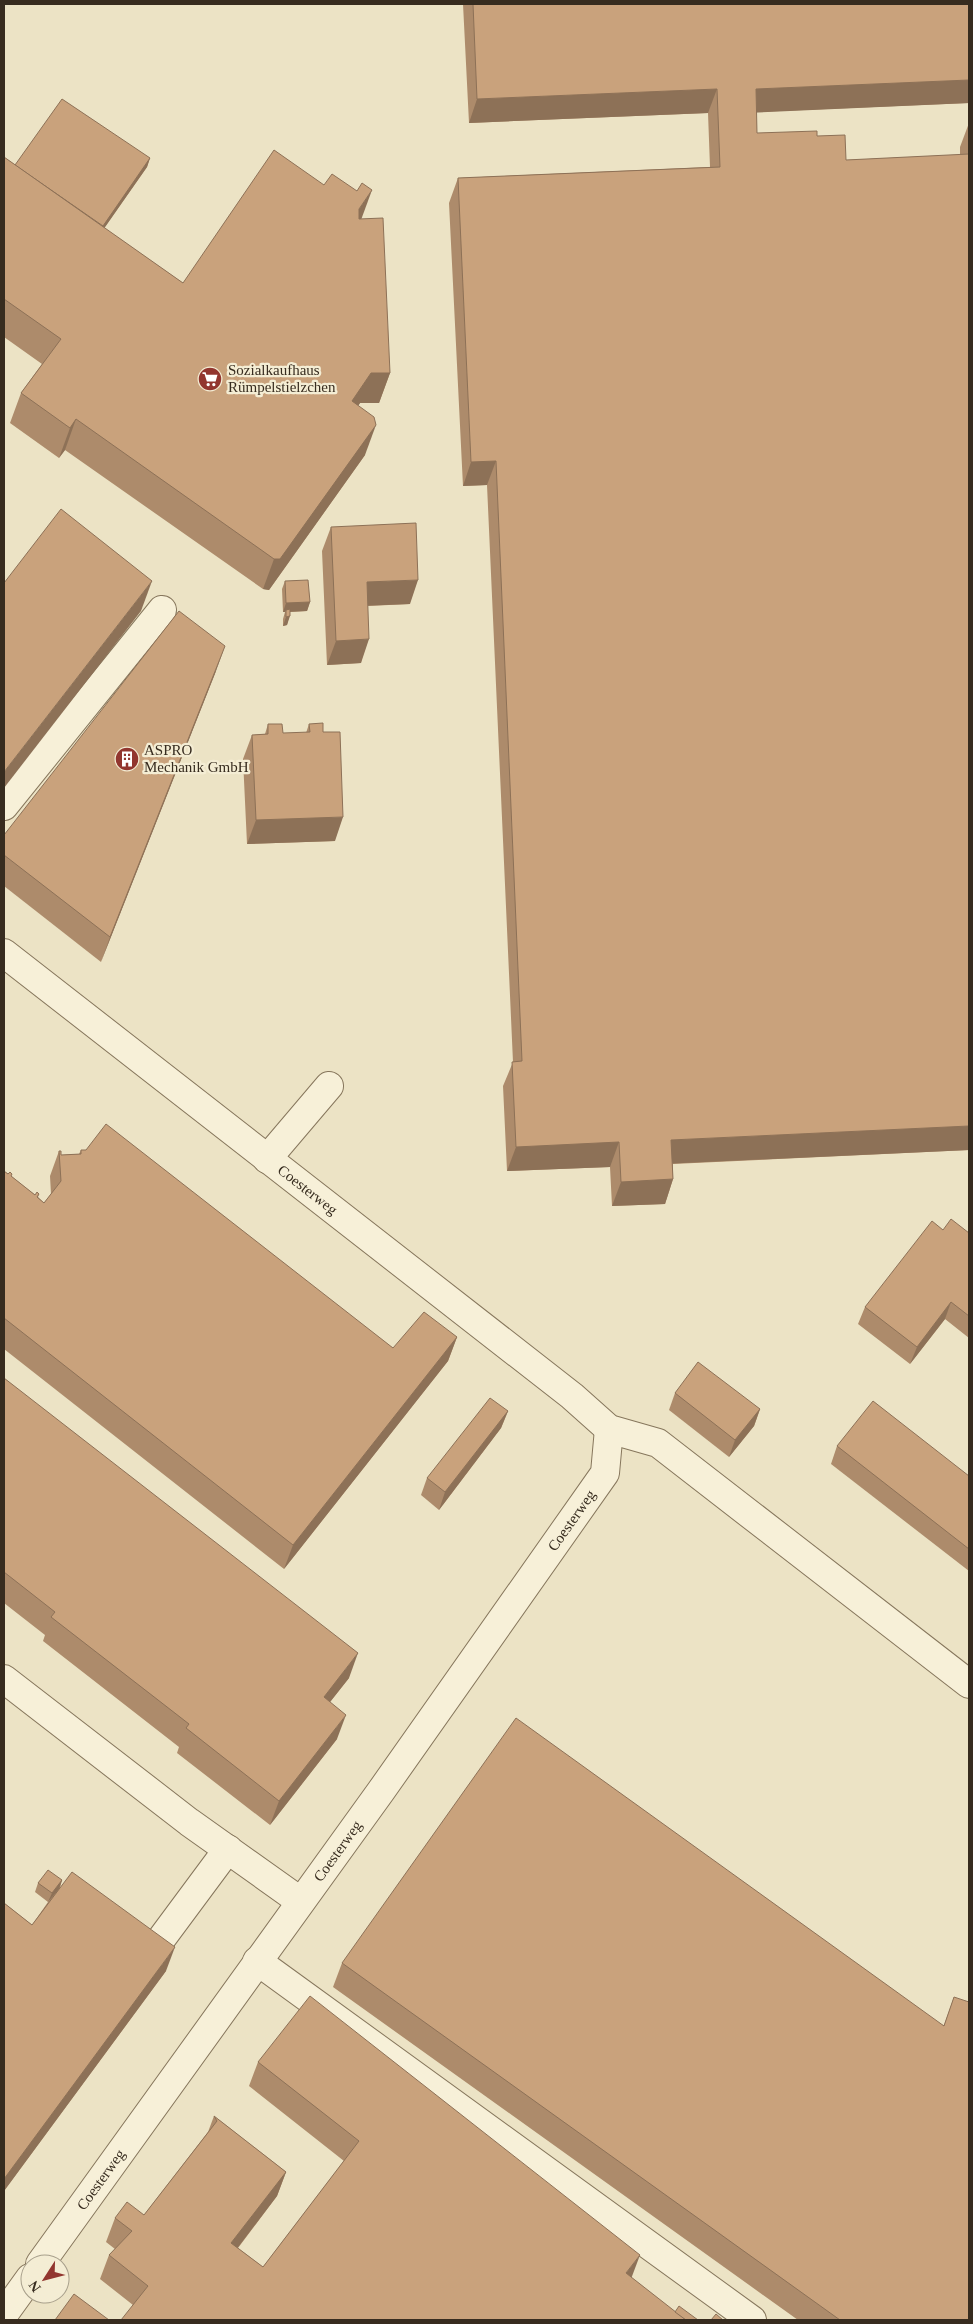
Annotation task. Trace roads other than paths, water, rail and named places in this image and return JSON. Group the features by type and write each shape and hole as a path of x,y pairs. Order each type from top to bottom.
{"street":[{"path":"4,806 162,610"},
{"name":"Coesterweg","path":"4,953 572,1396 609,1428 658,1443 969,1684"},
{"path":"267,1159 329,1086"},
{"name":"Coesterweg","path":"47,2254 427,1727 605,1472 609,1428"},
{"path":"4,1679 228,1849 300,1901"},
{"path":"159,1942 228,1849"},
{"path":"257,1961 752,2320"},
{"path":"4,2314 20,2292"}],"place":[{"name":"Sozialkaufhaus Rümpelstielzchen","path":"210,379"},
{"name":"ASPRO Mechanik GmbH","path":"127,759"}]}
